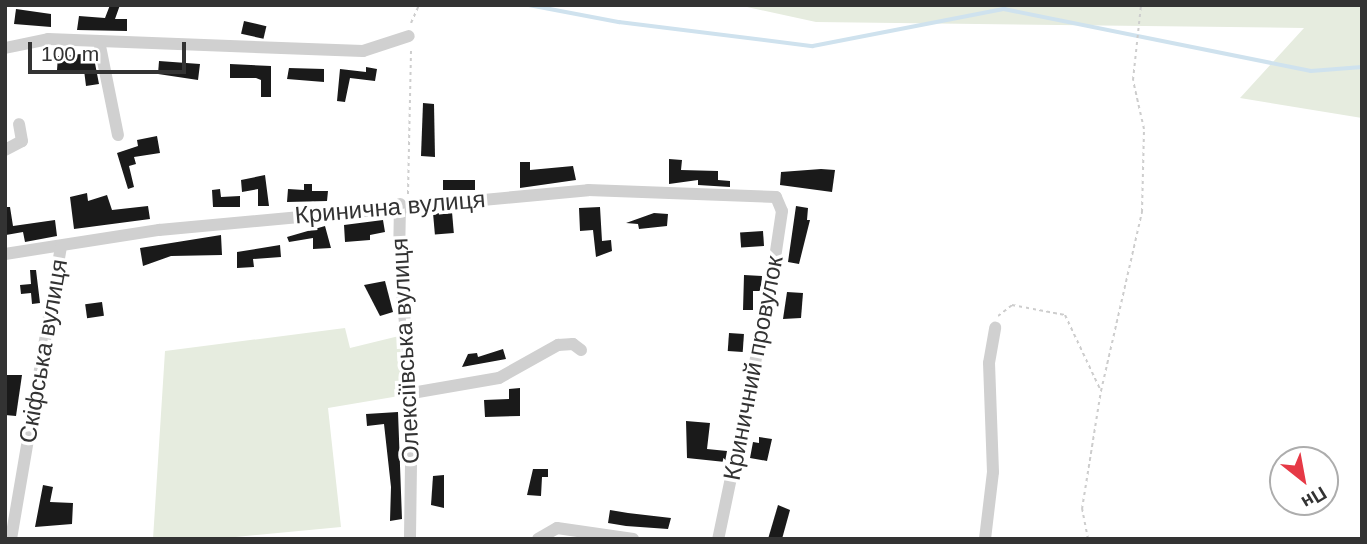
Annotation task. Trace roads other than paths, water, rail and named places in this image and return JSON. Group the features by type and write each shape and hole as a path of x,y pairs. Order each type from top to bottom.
{"street":[{"path":"5,48 48,39 363,51 409,36"},
{"path":"99,41 118,135"},
{"path":"5,150 22,141 19,124"},
{"name":"Кринична вулиця","path":"5,254 159,229 404,204 588,190 776,197"},
{"name":"Криничний провулок","path":"718,539 771,291 782,211 776,197"},
{"name":"Олексіївська вулиця","path":"404,204 399,264 412,393 410,539"},
{"name":"Скіфська вулиця","path":"11,539 61,247"},
{"path":"985,539 993,472 989,363 995,328"},
{"path":"412,393 499,378 558,345 573,344 581,350"},
{"path":"538,539 556,528 633,539"}],"waterway":[{"path":"529,5 619,22 813,46 1004,9 1311,71 1362,67"}]}
